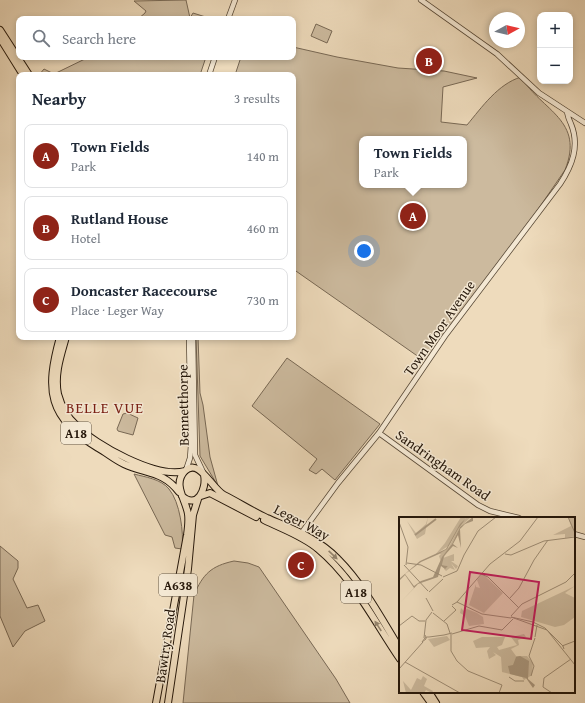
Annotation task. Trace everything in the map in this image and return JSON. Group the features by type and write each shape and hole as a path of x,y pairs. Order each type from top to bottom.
{"highway":[{"path":"0,30 16,55"},
{"path":"0,38 21,72"},
{"path":"19,60 27,72"},
{"name":"A18","path":"59,340 54,361 51,384 56,405 68,425 81,437 123,464 168,480 181,495"},
{"name":"A18","path":"65,340 58,368 57,384 64,408 76,426 132,461 175,474 185,470"},
{"path":"194,468 204,473 205,486 199,497 192,500 181,495 180,482 185,470 194,468"},
{"name":"Leger Way","path":"204,473 212,486 220,493 329,550 351,574 399,647"},
{"name":"Bawtry Road","path":"168,480 185,514 187,535"},
{"name":"Leger Way","path":"199,497 210,493 300,535 318,549 349,580 399,657"},
{"name":"Bawtry Road","path":"156,703 187,535 188,514 181,495"},
{"name":"Bawtry Road","path":"168,703 188,569 193,515 199,497"},
{"path":"424,693 431,703"},
{"path":"430,693 436,703"}],"street":[{"path":"229,16 235,0"},
{"path":"421,0 497,54 539,93 585,123"},
{"path":"210,72 214,60"},
{"name":"Town Moor Avenue","path":"300,535 338,483 379,433 445,336 570,169 575,147 571,124 567,112"},
{"path":"571,124 575,117"},
{"name":"Bennetthorpe","path":"185,470 190,458 191,445 189,340"},
{"name":"Bennetthorpe","path":"193,340 195,455 204,473"},
{"name":"Sandringham Road","path":"379,433 475,503 490,511 515,517"},
{"path":"575,534 585,537"}],"shaded area":[{"path":"186,0 190,16 142,16 146,11 134,1"},
{"path":"193,13 202,16 191,16"},
{"path":"316,24 332,31 327,43 311,36"},
{"path":"296,48 398,68 444,71 477,78 443,87 441,122 467,125 491,97 505,85 521,77 530,89 558,118 565,128 570,139 570,153 565,170 508,253 426,362 296,271 296,72 236,72 240,60 296,60"},
{"path":"83,60 205,60 201,72 58,72"},
{"path":"44,69 50,72 42,72"},
{"path":"196,340 198,340 200,393 210,457 218,486 200,456"},
{"path":"287,358 380,424 335,480 322,469 316,474 309,470 317,459 252,406"},
{"path":"127,413 138,418 133,435 118,431 117,429 123,414"},
{"path":"134,474 162,483 173,495 180,518 182,549 175,548 172,537 165,535"},
{"path":"0,546 18,561 18,568 13,579 27,608 38,605 45,621 25,631 13,647 0,616"},
{"path":"234,561 248,563 259,567 336,679 350,703 183,703 194,595 201,582 209,572 219,565"}],"place":[{"name":"Rutland House","path":"429,61"},
{"name":"Town Fields","path":"413,216"},
{"name":"Doncaster Racecourse","path":"301,565"}],"district":[{"name":"BELLE VUE","path":"105,408"}]}
